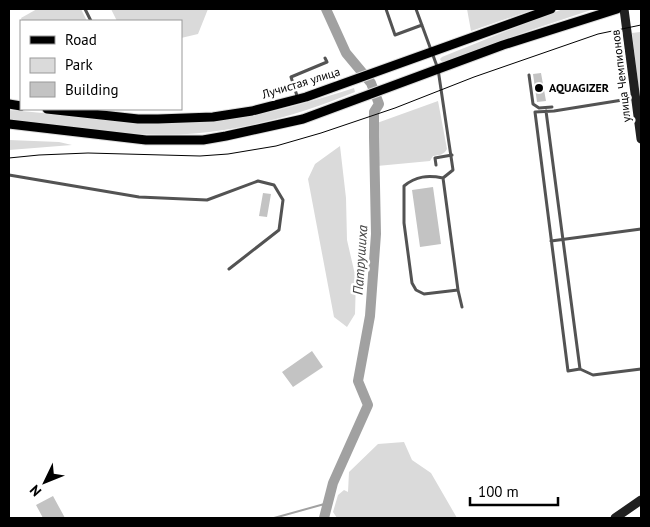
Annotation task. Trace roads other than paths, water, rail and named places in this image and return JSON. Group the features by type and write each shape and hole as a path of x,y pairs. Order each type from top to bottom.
{"main road":[{"name":"Лучистая улица","path":"56,110 138,119 194,118 252,111 344,84 550,9"},
{"path":"9,124 146,140 203,140 284,124 388,89 535,34 617,9"}],"street":[{"name":"улица Чемпионов","path":"624,9 641,140"},
{"path":"615,518 641,501"}],"lane":[{"path":"386,9 395,35 422,25"},
{"path":"416,9 438,70 453,170 443,178 432,176 412,179 404,186 404,223 412,282 416,290 424,294 458,290"},
{"path":"298,99 291,77 327,62 325,58"},
{"path":"530,75 534,104 539,108 552,107"},
{"path":"636,98 554,111 534,112 568,371 580,369 593,375 641,369"},
{"path":"546,111 580,369"},
{"path":"436,165 435,158 452,155"},
{"path":"9,175 139,197 207,200 258,181 265,181 274,185 283,200 279,230 229,269"},
{"path":"443,178 462,307"},
{"path":"551,241 641,229"}],"waterway":[{"name":"Патрушиха","path":"324,518 333,483 368,405 358,381 370,316 376,234 374,112 379,104 371,83 346,53 326,9"},
{"path":"274,518 328,503"}],"tram line":[{"path":"9,158 88,153 200,156 228,154 276,146 395,108 474,77 598,34 641,25"}],"place":[{"name":"AQUAGIZER","path":"539,88"}]}
